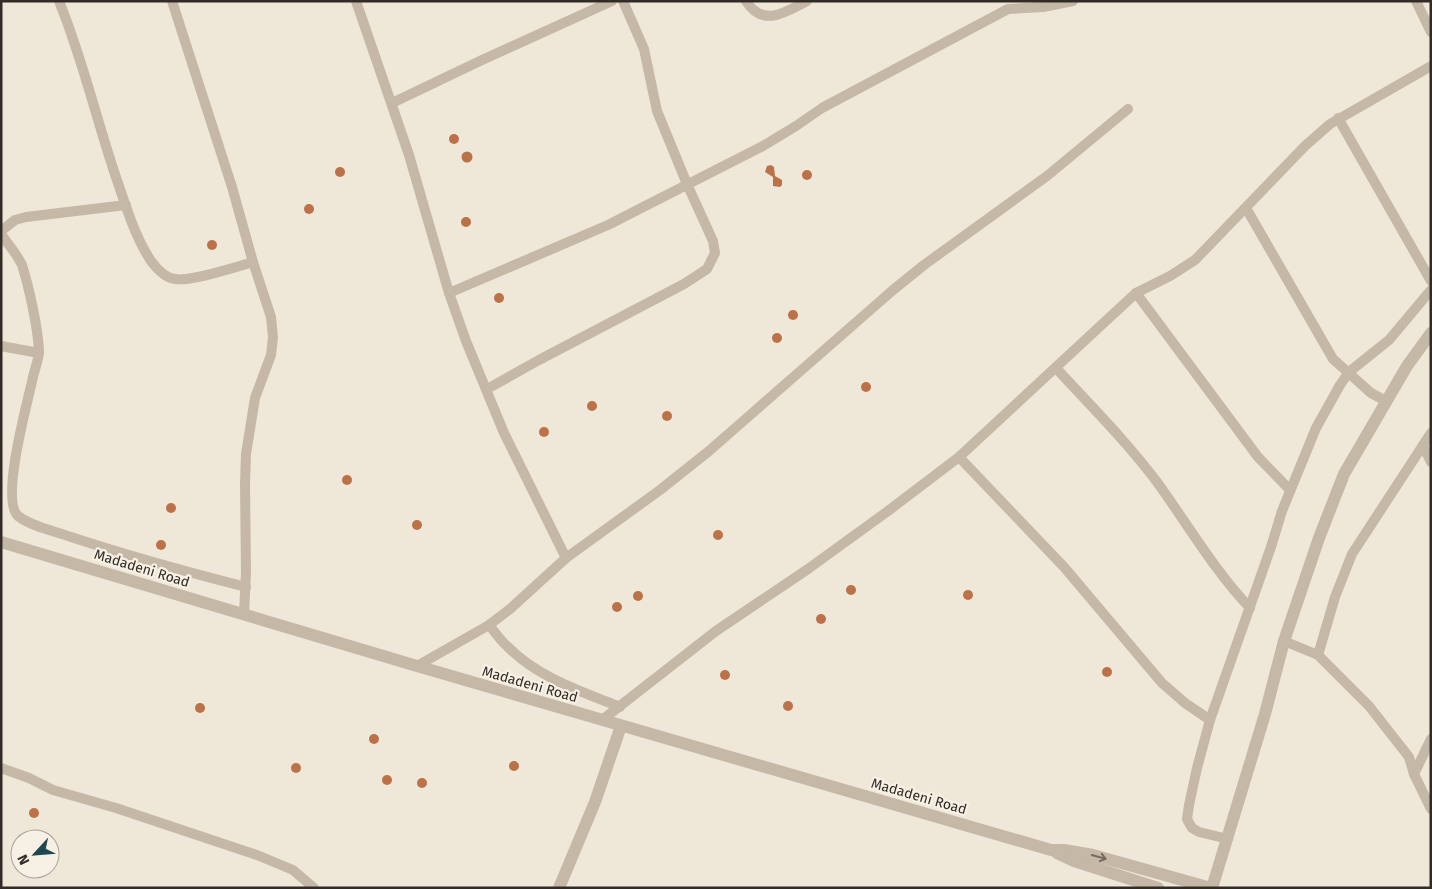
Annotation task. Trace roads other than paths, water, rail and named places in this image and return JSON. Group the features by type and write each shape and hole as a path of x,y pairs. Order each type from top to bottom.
{"street":[{"path":"59,1 126,205 152,263 160,271 175,279 189,279 252,262"},
{"path":"172,1 232,187 252,262 271,317 273,337 271,355 255,398 246,454 244,484 246,588 244,614"},
{"path":"356,1 410,155 429,228 466,341 504,433 566,558"},
{"path":"392,103 612,1"},
{"path":"487,389 684,284 706,270 714,253 713,241 656,111 644,50 623,1"},
{"path":"746,1 755,11 767,16 781,14 807,1"},
{"path":"449,293 608,225 763,146 845,95 1006,5 1043,7 1073,1"},
{"path":"1416,1 1431,32"},
{"path":"602,720 716,631 875,521 959,456 1136,293 1170,276 1195,260 1305,146 1330,124 1431,66"},
{"path":"417,666 489,626 566,558 682,473 893,290 924,265 1048,176 1128,109"},
{"path":"1338,118 1431,281"},
{"path":"126,205 15,220 1,232 21,264 36,325 39,352 14,469 11,496 12,506 16,514 24,520 41,527 137,558 246,588"},
{"path":"1246,208 1327,350 1341,368 1349,372 1371,393 1386,401"},
{"path":"1,250 15,253"},
{"path":"1228,839 1194,830 1187,819 1196,768 1210,720 1290,490 1316,428 1331,399 1349,372 1389,340 1431,290"},
{"path":"1136,293 1258,457 1290,490"},
{"path":"1211,888 1228,839 1284,641 1319,538 1344,474 1407,366 1431,333"},
{"path":"1,346 39,352"},
{"path":"1056,368 1119,436 1156,481 1229,586 1250,608"},
{"path":"1318,656 1335,597 1352,554 1431,432"},
{"path":"1423,445 1431,462"},
{"path":"959,456 1064,567 1162,683 1185,703 1210,720"},
{"name":"Madadeni Road","path":"1,542 621,726 1051,850 1074,861 1158,888"},
{"path":"489,626 508,647 544,674 567,686 620,707"},
{"path":"1284,641 1318,656 1369,706 1409,757 1414,774 1431,809"},
{"path":"559,888 595,802 621,726"},
{"path":"1414,774 1431,739"},
{"path":"1,768 29,778 53,790 116,808 258,855 293,870 314,888"},
{"name":"Madadeni Road","path":"1051,850 1064,850 1093,856 1211,888"}]}
